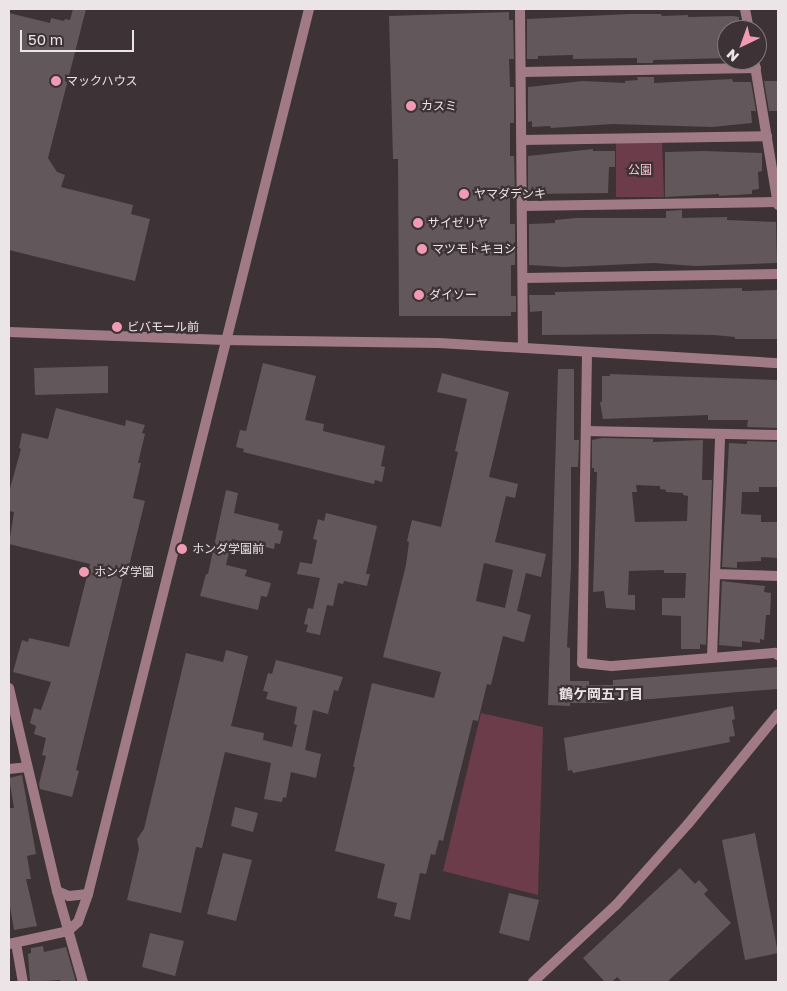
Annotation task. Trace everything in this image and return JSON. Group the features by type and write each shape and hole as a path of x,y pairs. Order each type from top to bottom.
{"street":[{"path":"23,982 12,944 68,931 78,922 88,894 309,9"},
{"path":"520,9 524,278 522,348"},
{"path":"522,72 717,65"},
{"path":"523,206 778,204 756,70"},
{"path":"522,140 767,136"},
{"path":"524,278 778,274"},
{"path":"9,332 225,340 391,342 778,363"},
{"path":"587,353 582,663 612,666 777,651"},
{"path":"586,431 778,435"},
{"path":"712,657 720,435"},
{"path":"715,574 778,576"},
{"path":"9,688 57,892 84,982"},
{"path":"533,982 616,905 688,824 778,714"},
{"path":"9,769 27,767"},
{"path":"57,892 69,896 88,894"}],"green space":[{"name":"公園","path":"662,141 664,197 616,197 616,142"},
{"path":"481,713 543,727 538,895 443,871"}],"building":[{"path":"73,9 86,9 48,158 57,172 65,175 61,187 133,205 131,214 150,219 135,281 9,250 9,13 50,23 51,18 64,21 65,19 70,20"},
{"path":"509,12 509,20 513,20 514,59 509,59 510,87 514,87 514,123 510,123 510,156 514,156 515,192 510,192 510,224 515,224 515,265 511,265 511,296 516,296 516,312 511,312 511,316 399,316 398,159 393,159 389,16"},
{"path":"629,14 739,17 739,20 717,20 717,58 653,60 653,63 637,63 637,58 573,59 573,55 538,56 538,59 527,59 527,19"},
{"path":"637,77 654,77 654,83 732,79 733,82 751,82 756,111 751,111 752,123 712,127 613,124 551,128 550,126 532,127 532,121 528,122 528,87 583,81 625,83 625,81 638,80"},
{"path":"764,81 778,81 778,111 769,111"},
{"path":"593,149 593,151 615,151 615,167 609,167 608,193 533,194 533,192 528,192 528,156"},
{"path":"665,152 762,153 762,171 758,172 759,189 752,190 752,194 665,197"},
{"path":"682,210 682,218 727,217 727,220 776,222 777,263 695,266 654,263 565,267 529,265 529,224 555,223 555,220 576,218 666,218 666,211"},
{"path":"742,288 742,291 778,290 778,339 735,339 735,337 714,335 657,334 542,335 542,311 530,312 529,295 555,295 555,292"},
{"path":"263,363 316,376 305,420 324,424 323,431 385,446 381,466 385,467 382,482 375,480 374,484 243,452 244,449 236,447 240,430 246,431"},
{"path":"108,366 108,393 35,395 34,368"},
{"path":"558,369 574,369 574,440 579,440 578,467 571,467 571,568 567,647 570,648 570,681 589,681 589,685 613,685 613,680 778,667 778,689 601,703 570,703 570,706 548,705"},
{"path":"442,373 509,392 489,477 518,484 515,498 506,496 495,542 546,554 541,577 526,573 517,611 531,615 524,642 503,636 491,685 487,684 478,721 473,720 443,841 439,840 435,855 431,854 426,874 420,873 410,920 394,916 397,903 377,898 385,864 335,851 372,683 434,698 441,672 383,657 406,565 409,542 407,541 412,520 441,527 458,452 455,451 467,399 437,392","holes":["484,563 513,570 505,608 476,601"]},
{"path":"610,374 778,380 778,428 747,427 748,420 708,420 708,415 603,419 600,402 602,402 602,376 610,376"},
{"path":"56,408 125,426 126,420 145,425 142,433 145,434 138,463 141,463 133,498 145,501 127,574 124,573 76,770 79,771 72,797 40,789 39,784 46,756 42,755 46,738 34,734 36,726 30,723 34,708 41,710 51,682 13,672 22,640 28,642 29,638 69,647 90,564 9,544 14,512 9,511 9,492 21,449 19,448 22,433 48,439"},
{"path":"602,438 653,439 653,442 703,440 702,480 712,480 706,645 700,644 700,649 681,649 681,616 662,615 662,598 685,598 686,573 664,573 664,570 629,571 628,595 635,595 635,610 606,608 604,591 593,592 597,472 594,472 594,468 592,468 592,440","holes":["636,485 660,486 660,489 666,490 666,492 683,493 683,495 688,496 687,521 635,522 632,492 637,492"]},
{"path":"747,441 778,442 778,487 759,487 759,492 742,492 741,514 761,515 761,522 778,522 778,558 761,557 761,561 737,562 737,568 722,567 729,443 747,444"},
{"path":"226,490 238,493 234,513 279,524 278,530 283,531 280,544 275,543 274,549 232,539 226,565 247,570 245,576 271,583 267,597 261,596 258,610 200,596 206,574 208,574"},
{"path":"326,513 377,526 366,574 370,574 367,586 344,581 343,584 338,583 333,606 327,605 320,635 306,632 308,625 304,624 308,608 313,609 320,578 297,574 300,562 312,564 317,540 313,539 318,519 324,521"},
{"path":"722,581 765,586 764,592 771,593 770,615 766,615 764,640 760,639 760,643 742,641 742,647 719,645"},
{"path":"226,650 248,656 231,726 264,733 263,740 292,747 297,725 294,724 297,707 266,699 268,692 263,691 268,673 272,674 276,660 343,677 338,691 334,690 328,714 313,710 305,750 321,754 316,778 291,772 286,798 283,797 282,802 264,799 271,763 225,752 202,848 196,847 181,913 127,900 139,849 137,839 144,829 186,653 223,662"},
{"path":"733,706 735,719 732,720 735,736 729,737 730,742 573,773 572,770 568,771 564,738"},
{"path":"22,775 36,854 27,856 31,879 26,879 37,926 14,930 9,901 9,808 14,808 9,778"},
{"path":"235,807 258,813 253,832 231,826"},
{"path":"755,833 778,953 745,960 722,840"},
{"path":"223,853 252,860 236,921 207,914"},
{"path":"680,868 695,884 699,880 708,890 704,894 731,923 667,982 622,982 617,977 612,982 605,982 583,958"},
{"path":"509,893 539,900 529,941 499,933"},
{"path":"150,933 184,941 175,976 142,967"},
{"path":"43,946 44,952 66,947 76,982 61,982 60,980 30,982 28,954 31,953 31,948"}],"place":[{"name":"マックハウス","path":"56,81"},
{"name":"カスミ","path":"411,106"},
{"name":"ヤマダデンキ","path":"464,194"},
{"name":"サイゼリヤ","path":"418,223"},
{"name":"マツモトキヨシ","path":"422,249"},
{"name":"ダイソー","path":"419,295"},
{"name":"ビバモール前","path":"117,327"},
{"name":"ホンダ学園前","path":"182,549"},
{"name":"ホンダ学園","path":"84,572"}],"district":[{"name":"鶴ケ岡五丁目","path":"601,694"}]}
